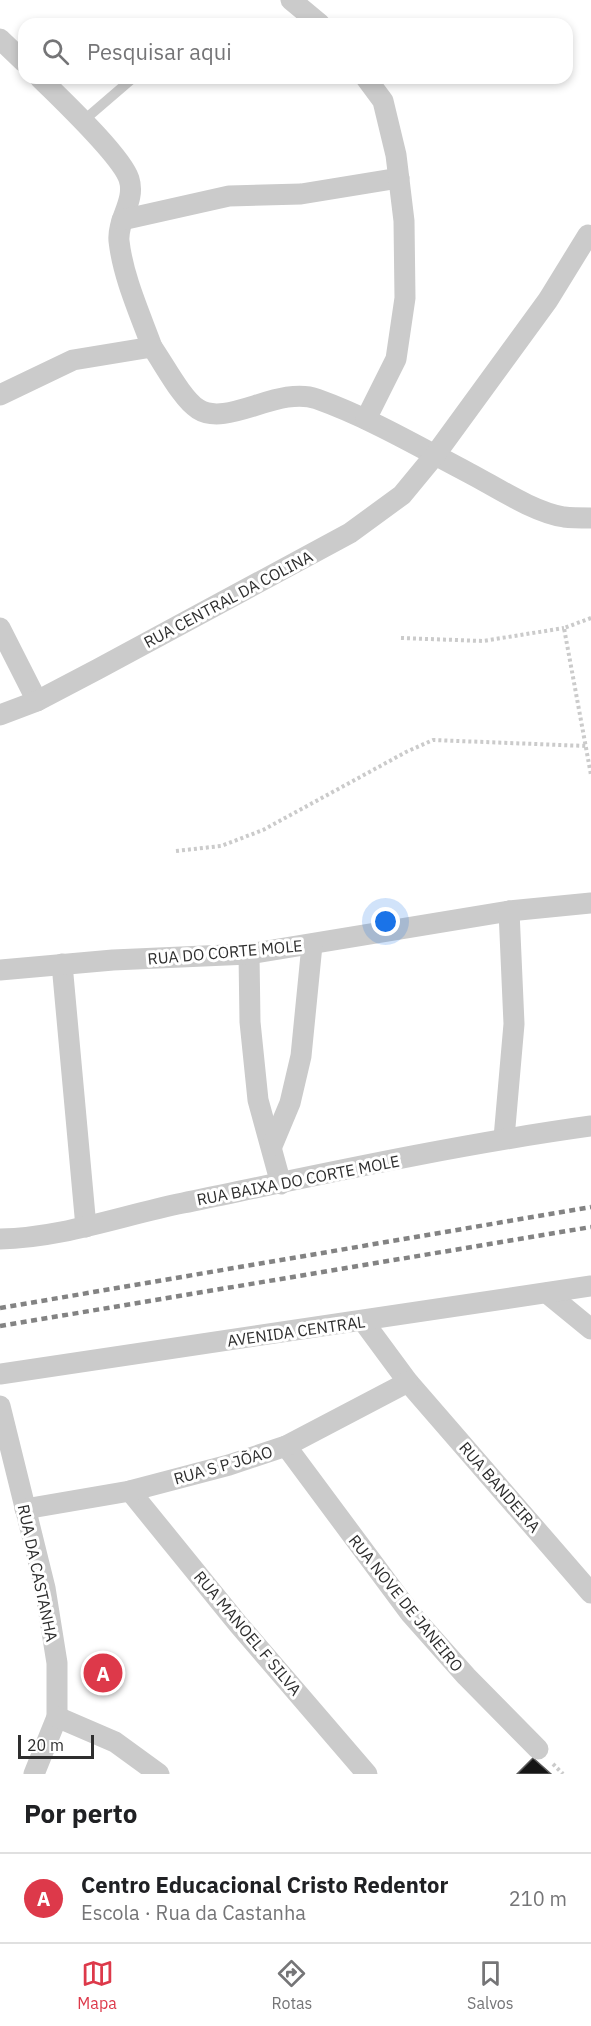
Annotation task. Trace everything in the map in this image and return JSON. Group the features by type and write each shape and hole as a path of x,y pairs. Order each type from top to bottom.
{"street":[{"path":"291,0 313,18"},
{"path":"0,39 18,56"},
{"path":"46,84 83,121 128,175 131,194 118,240 128,279 152,347 191,404 207,413 235,410 278,397 298,395 314,398 366,419 522,501 562,517 591,518"},
{"path":"366,419 396,359 405,298 404,221 399,178 382,101 370,84"},
{"path":"122,220 229,196 302,194 399,178"},
{"name":"RUA CENTRAL DA COLINA","path":"0,715 37,701 350,533 402,495 435,455 548,300 590,231"},
{"path":"0,395 73,360 152,347"},
{"path":"0,628 37,701"},
{"name":"RUA DO CORTE MOLE","path":"0,970 62,964 249,954 509,911 591,903"},
{"path":"504,1138 514,1023 509,911"},
{"path":"272,1146 290,1103 301,1056 312,945"},
{"path":"249,954 250,1022 258,1100 272,1146 280,1184"},
{"path":"62,964 86,1227"},
{"name":"RUA BAIXA DO CORTE MOLE","path":"3,1239 86,1227 181,1203 504,1138 591,1126"},
{"name":"AVENIDA CENTRAL","path":"0,1374 591,1286"},
{"path":"547,1293 591,1329"},
{"name":"RUA BANDEIRA","path":"363,1321 408,1382 591,1593"},
{"name":"RUA S P JÕAO","path":"25,1509 130,1491 229,1465 286,1446 408,1382"},
{"name":"RUA DA CASTANHA","path":"0,1406 45,1588 57,1663 57,1717 34,1774"},
{"name":"RUA NOVE DE JANEIRO","path":"286,1446 411,1613 466,1676 538,1749"},
{"name":"RUA MANOEL F SILVA","path":"130,1491 238,1624 367,1774"},
{"path":"57,1717 115,1742 159,1774"}],"lane":[{"path":"83,121 126,84"}],"path":[{"path":"401,638 483,641 564,628 591,618"},
{"path":"564,628 591,775"},
{"path":"176,851 221,846 263,830 406,752 434,740 586,746"}],"building":[{"path":"533,1758 551,1774 517,1774"}],"railway":[{"path":"0,1308 591,1207"},
{"path":"0,1326 591,1227"}],"place":[{"name":"Centro Educacional Cristo Redentor","path":"103,1673"}]}
